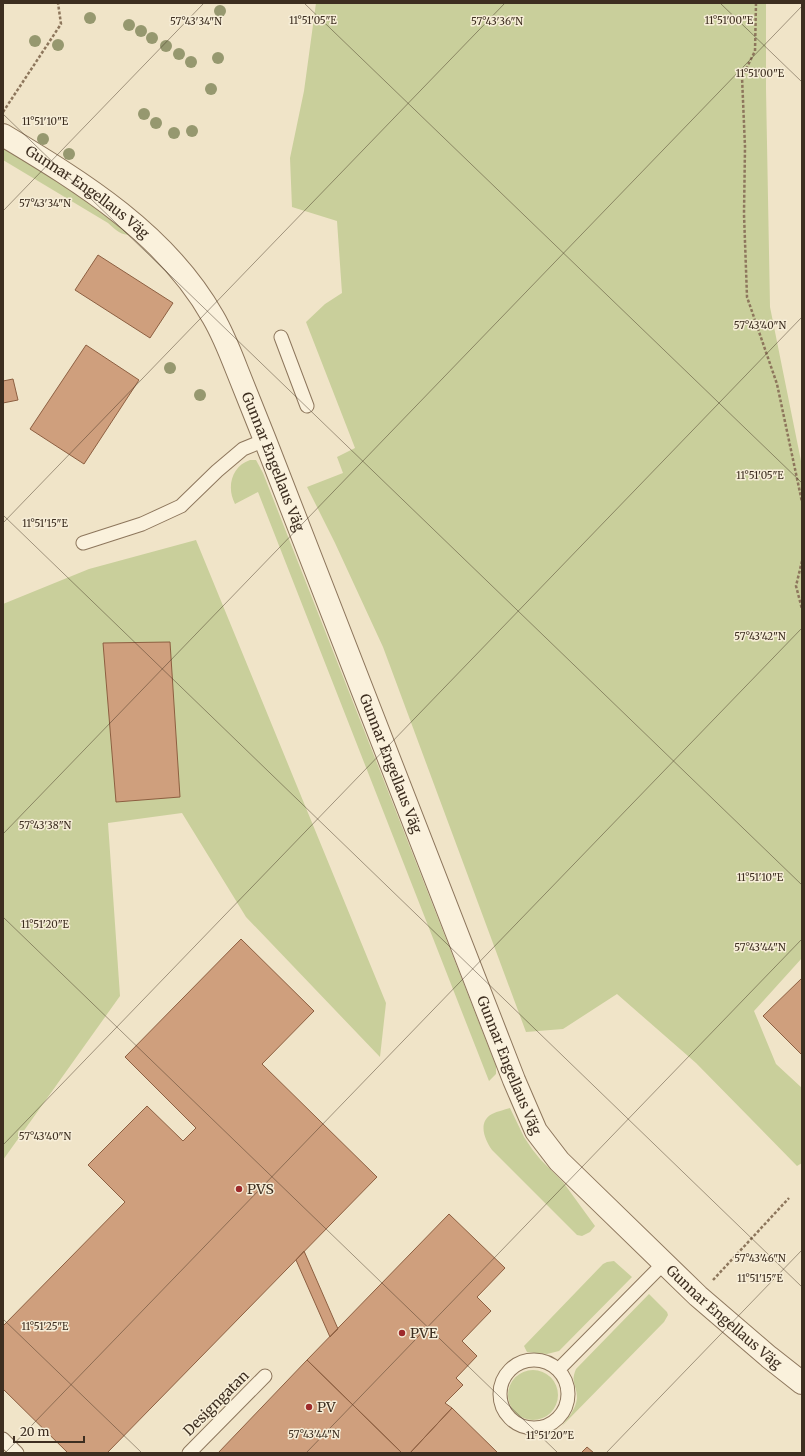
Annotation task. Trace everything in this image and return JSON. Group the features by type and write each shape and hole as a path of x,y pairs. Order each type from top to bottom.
{"street":[{"name":"Gunnar Engellaus Väg","path":"3,135 69,175 119,211 150,237 198,292 214,318 231,355 265,440 514,1080 536,1131 559,1161 698,1296 769,1357 802,1383"}],"lane":[{"path":"281,337 307,406"},
{"path":"83,543 142,524 181,506 243,449 265,440"},
{"path":"558,1370 664,1263"},
{"path":"538,1360 549,1364 558,1370 565,1380 568,1390 568,1401 564,1412 556,1420 547,1426 536,1429 525,1427 514,1422 506,1414 500,1393 502,1382 508,1372 517,1365 527,1361 538,1360"},
{"name":"Designgatan","path":"189,1453 265,1376"},
{"path":"3,1440 17,1453"}],"path":[{"path":"3,113 61,24 58,3"},
{"path":"756,3 755,51 742,78 745,147 744,214 746,297 777,384 802,502"},
{"path":"802,561 796,586 802,609"},
{"path":"698,1296 788,1198"}],"green space":[{"path":"316,3 766,3 770,307 802,466 802,958 754,1011 776,1064 802,1088 802,1163 797,1166 696,1063 617,994 563,1029 526,1032 383,647 335,543 307,487 343,473 337,457 355,448 306,322 325,304 342,293 337,221 292,207 290,158 304,91"},
{"path":"3,148 85,200 131,234 128,235 119,232 108,223 3,160"},
{"path":"250,460 256,460 263,473 496,1066 496,1074 489,1081 258,492 235,504 232,497 232,478 239,467"},
{"path":"196,540 386,1003 380,1057 246,917 182,813 108,823 120,996 3,1160 3,604 89,569"},
{"path":"510,1108 524,1137 532,1149 563,1182 595,1226 590,1232 582,1236 577,1235 492,1150 484,1131 487,1117 499,1111"},
{"path":"614,1261 632,1277 559,1351 547,1354 527,1352 524,1346 603,1264"},
{"path":"649,1294 667,1312 668,1315 664,1322 562,1426 575,1406 577,1398 574,1384 574,1374 576,1369"},
{"path":"528,1370 538,1370 551,1377 558,1390 558,1400 551,1413 538,1420 528,1420 519,1416 512,1409 508,1400 508,1390 512,1381 519,1374"}],"building":[{"path":"98,255 173,303 150,338 75,290"},
{"path":"86,345 139,380 84,464 30,429"},
{"path":"13,379 18,400 3,403 3,381"},
{"path":"170,642 180,797 116,802 103,643"},
{"name":"PVS","path":"241,939 314,1011 262,1064 377,1177 107,1453 68,1453 3,1389 3,1326 125,1202 88,1165 147,1106 183,1141 196,1128 125,1057"},
{"path":"802,978 802,1055 763,1016"},
{"name":"PVE","path":"449,1214 505,1268 477,1297 491,1311 462,1341 477,1356 456,1378 463,1385 445,1403 452,1408 410,1453 402,1453 307,1360"},
{"path":"304,1251 338,1329 330,1337 296,1260"},
{"name":"PV","path":"307,1360 402,1453 218,1453"},
{"path":"452,1408 498,1453 410,1453"},
{"path":"587,1447 594,1453 581,1453"}],"place":[{"name":"PVS","path":"239,1189"},
{"name":"PVE","path":"402,1333"},
{"name":"PV","path":"309,1407"}]}
